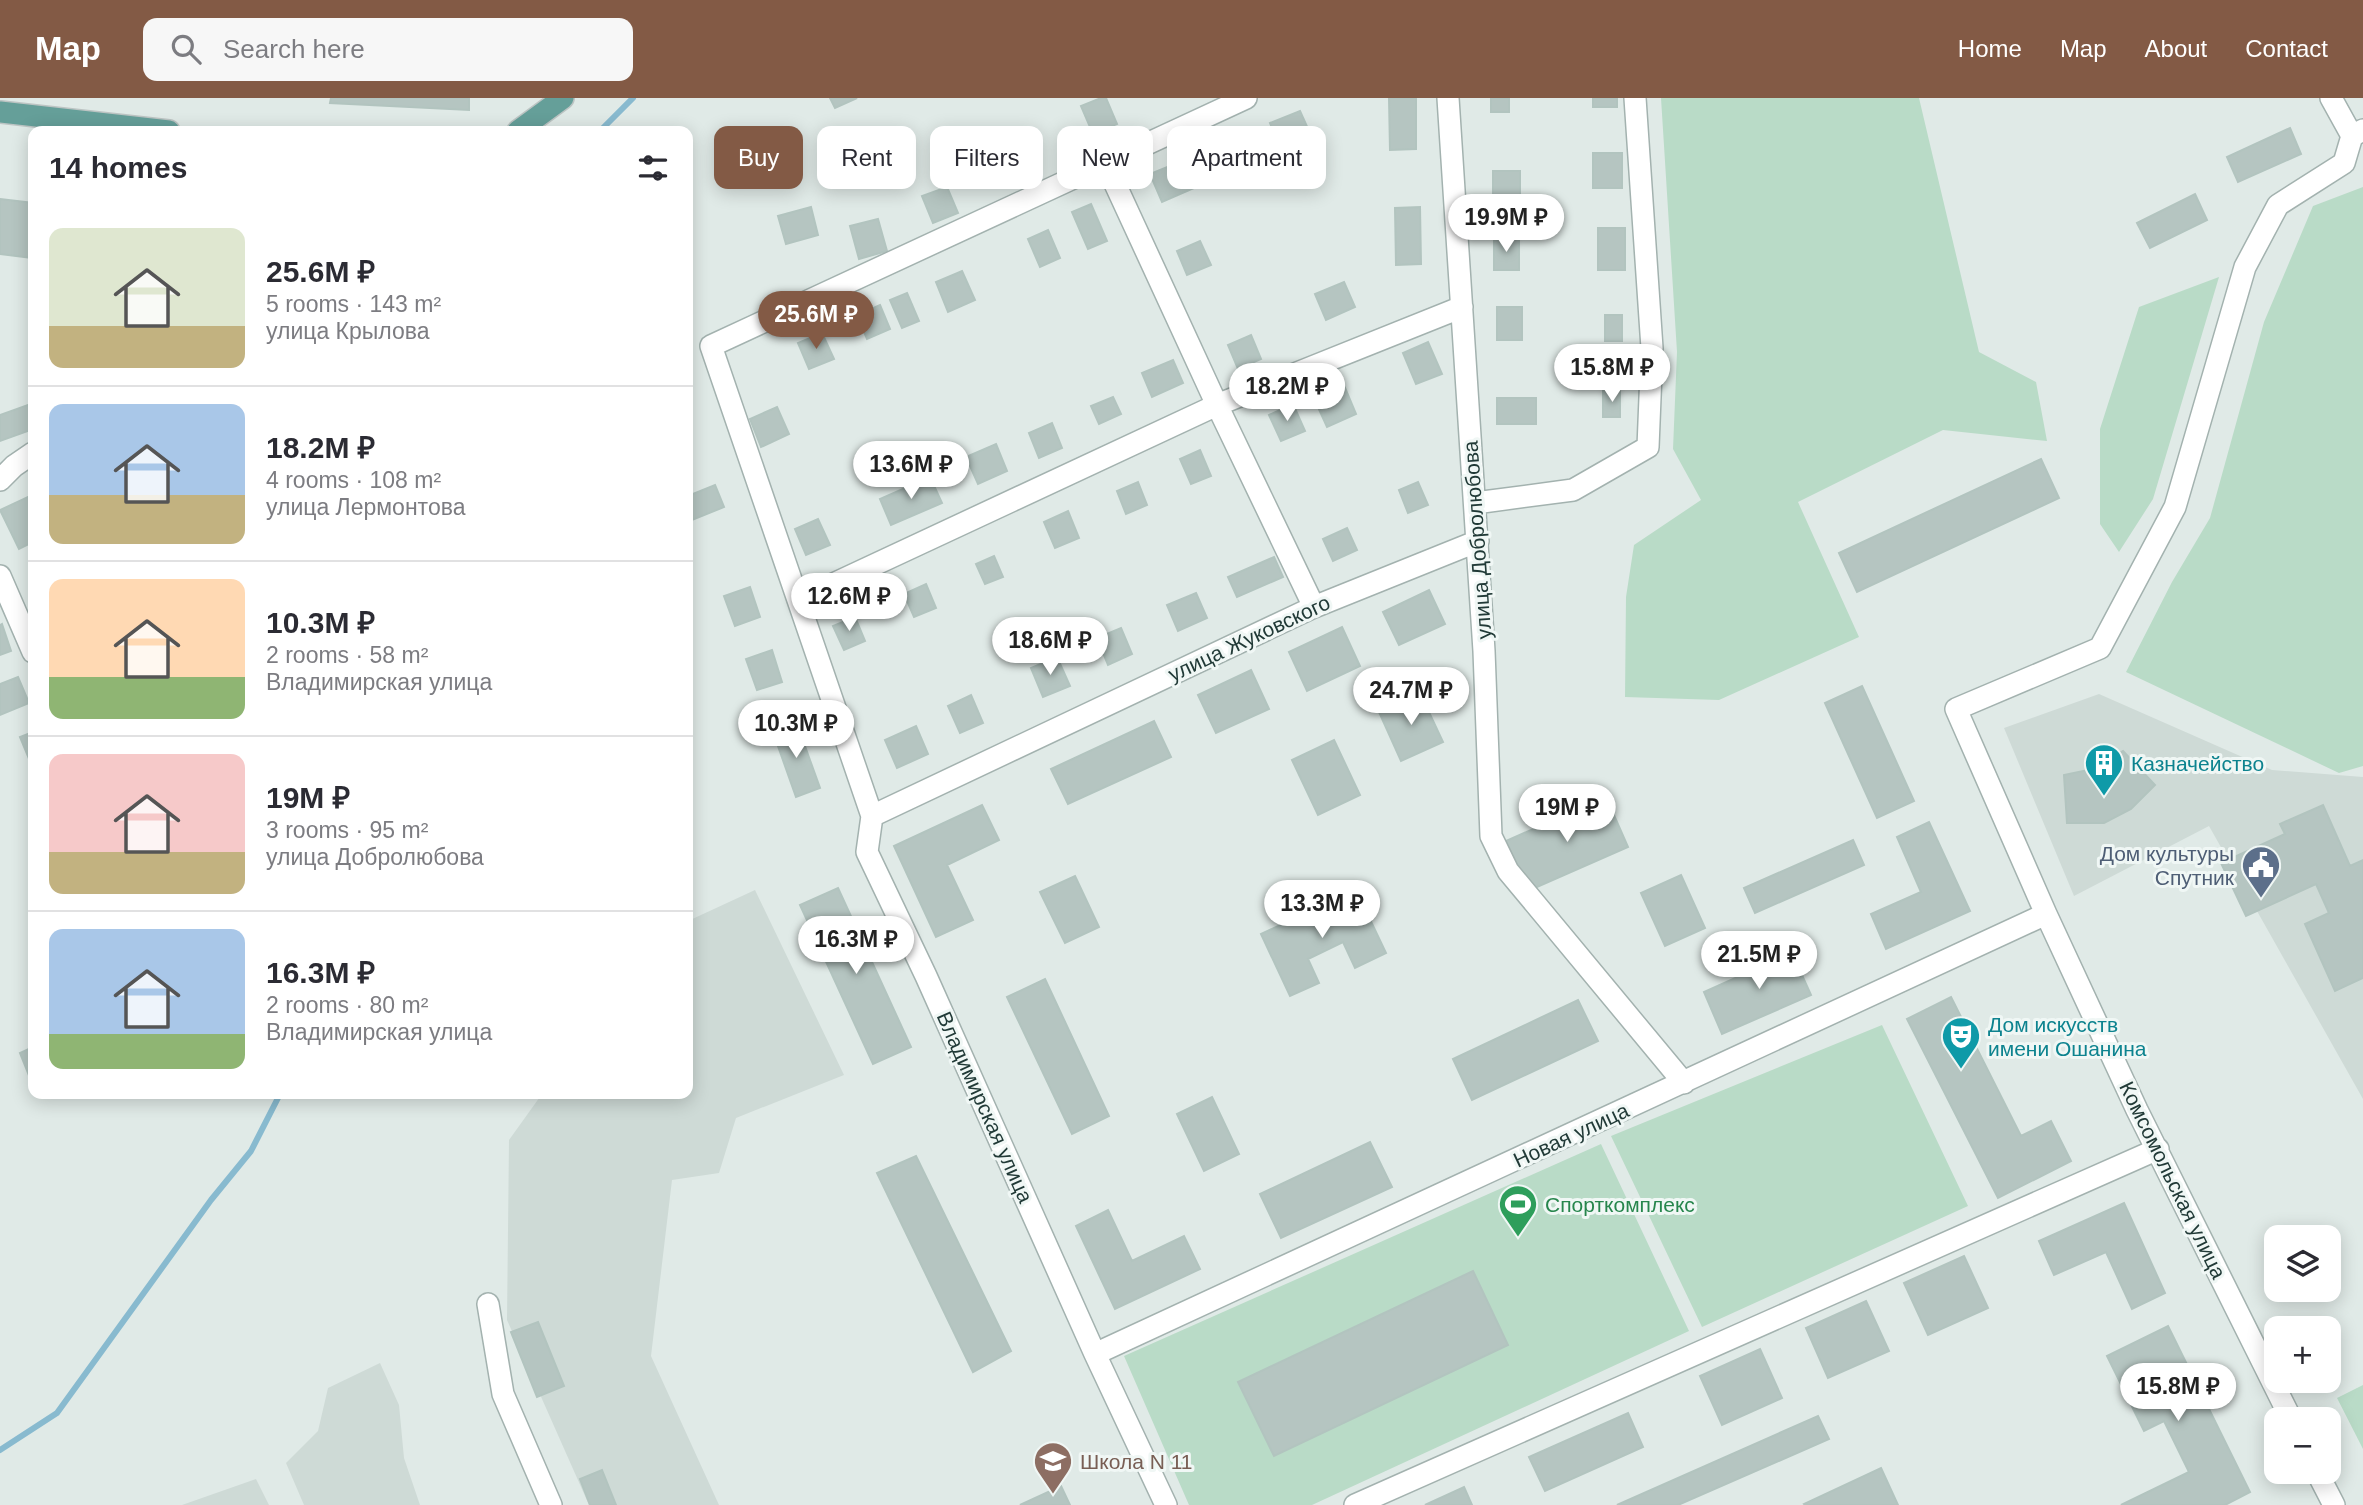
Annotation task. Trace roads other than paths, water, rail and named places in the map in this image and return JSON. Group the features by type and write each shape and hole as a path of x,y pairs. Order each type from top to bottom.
{"main road":[{"path":"526,126 563,98"},
{"path":"0,112 125,126"}],"street":[{"path":"1153,140 1245,98"},
{"name":"улица Добролюбова","path":"1448,98 1478,541 1491,836 1508,871 1684,1083"},
{"path":"1475,503 1573,490 1648,447 1652,348 1635,98"},
{"path":"2330,98 2357,133"},
{"name":"Комсомольская улица","path":"2285,1407 2046,914 1956,709 2100,648 2175,507 2245,267 2278,205 2344,163 2357,133"},
{"name":"Владимирская улица","path":"1057,184 711,345 872,816 867,852 932,988 1095,1354 1166,1505"},
{"path":"1117,189 1314,607"},
{"path":"799,600 1217,405 1462,307"},
{"path":"0,480 28,456"},
{"name":"улица Жуковского","path":"872,816 1314,607 1478,541"},
{"path":"0,576 28,640"},
{"name":"Новая улица","path":"1095,1354 2046,914"},
{"path":"1355,1505 2158,1149"},
{"path":"488,1304 503,1394 551,1505"},
{"path":"2323,1484 2334,1505"}],"waterway":[{"path":"605,126 633,98"},
{"path":"0,1450 57,1413 211,1200 251,1151 277,1099"}],"place":[{"name":"Казначейство","path":"2104,797"},
{"name":"Дом культуры Спутник","path":"2261,899"},
{"name":"Дом искусств имени Ошанина","path":"1961,1070"},
{"name":"Спорткомплекс","path":"1518,1238"},
{"name":"Школа N 11","path":"1053,1495"}]}
